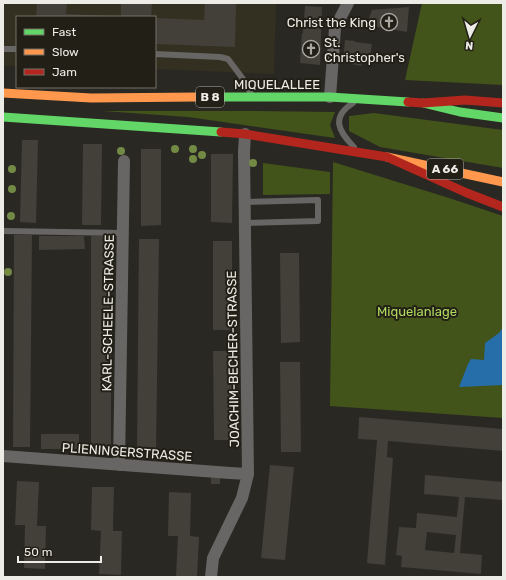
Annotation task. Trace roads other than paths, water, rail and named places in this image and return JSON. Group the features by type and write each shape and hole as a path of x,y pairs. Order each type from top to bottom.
{"main road":[{"name":"MIQUELALLEE","path":"3,93 91,98 330,97 423,103 465,100 503,103"},
{"path":"423,103 460,112 503,118"},
{"path":"3,117 245,134 387,157 467,193 503,207"},
{"name":"A 66","path":"387,157 503,182"}],"street":[{"path":"330,97 335,28 348,3"},
{"name":"JOACHIM-BECHER-STRASSE","path":"211,577 213,558 242,498 248,474 245,134"},
{"name":"KARL-SCHEELE-STRASSE","path":"119,465 124,161"},
{"name":"PLIENINGERSTRASSE","path":"3,456 248,474"}],"lane":[{"path":"3,49 16,49"},
{"path":"156,54 220,56 228,59 253,97"},
{"path":"359,152 350,144 340,130 338,122 342,112 360,99"},
{"path":"245,202 318,200 318,221 245,223"},
{"path":"3,232 122,233"}],"water":[{"path":"503,327 503,385 459,387 471,359 484,360 485,343 499,333"}],"place":[{"name":"Christ the King","path":"389,22"},
{"name":"St. Christopher's","path":"311,49"}],"park label":[{"name":"Miquelanlage","path":"417,311"}]}
